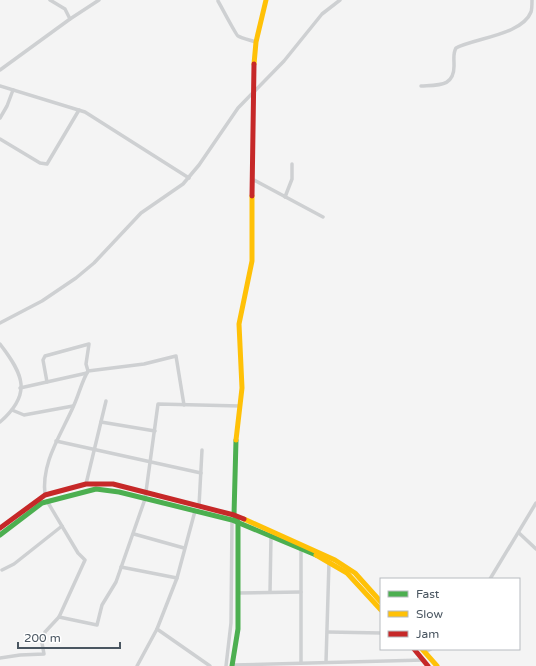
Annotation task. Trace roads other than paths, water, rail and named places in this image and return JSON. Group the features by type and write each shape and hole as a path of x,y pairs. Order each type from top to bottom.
{"street":[{"path":"50,0 65,9 70,19"},
{"path":"0,70 70,19 99,0"},
{"path":"226,666 232,623 233,518 236,441 242,388 239,324 252,261 252,94 256,42 266,0"},
{"path":"0,323 45,298 76,278 94,263 141,213 171,194 188,178 232,114 284,61 322,14 340,0"},
{"path":"421,86 443,84 448,81 454,74 454,52 456,48 475,40 506,33 513,29 529,15 532,10 532,0"},
{"path":"218,1 236,34 239,37 256,42"},
{"path":"0,86 85,112 188,178"},
{"path":"0,118 7,106 13,90"},
{"path":"0,139 40,163 47,164 79,110"},
{"path":"285,197 292,179 292,164"},
{"path":"252,179 323,217"},
{"path":"0,344 15,364 20,388 20,400 0,422"},
{"path":"44,495 43,481 56,441 88,372 86,364 89,344 45,356 43,360 47,382"},
{"path":"20,388 88,372 144,364 176,356 184,405"},
{"path":"86,484 106,402"},
{"path":"59,617 96,625 102,605 116,582 146,496 158,404 240,406"},
{"path":"12,410 24,415 73,406"},
{"path":"101,422 155,431"},
{"path":"56,441 95,448 151,462 201,472"},
{"path":"137,666 157,629 177,578 184,548 197,508 202,450"},
{"path":"0,528 44,495 86,484 113,484 146,496"},
{"path":"0,536 48,500 96,489 146,496 233,518 288,537 335,560 355,573 380,601"},
{"path":"0,658 44,654 42,643 45,632 59,617 85,560 78,553 48,500"},
{"path":"491,578 536,503"},
{"path":"233,518 238,522 329,562 355,580 380,609"},
{"path":"238,522 238,629 233,665 424,660"},
{"path":"2,570 14,564 62,526"},
{"path":"519,533 536,549"},
{"path":"134,534 184,548"},
{"path":"270,592 271,536"},
{"path":"301,549 301,663"},
{"path":"326,662 329,562"},
{"path":"121,566 177,578"},
{"path":"238,593 301,592"},
{"path":"157,629 210,666"},
{"path":"328,632 380,633"},
{"path":"415,650 428,666"},
{"path":"424,651 436,666"}]}
